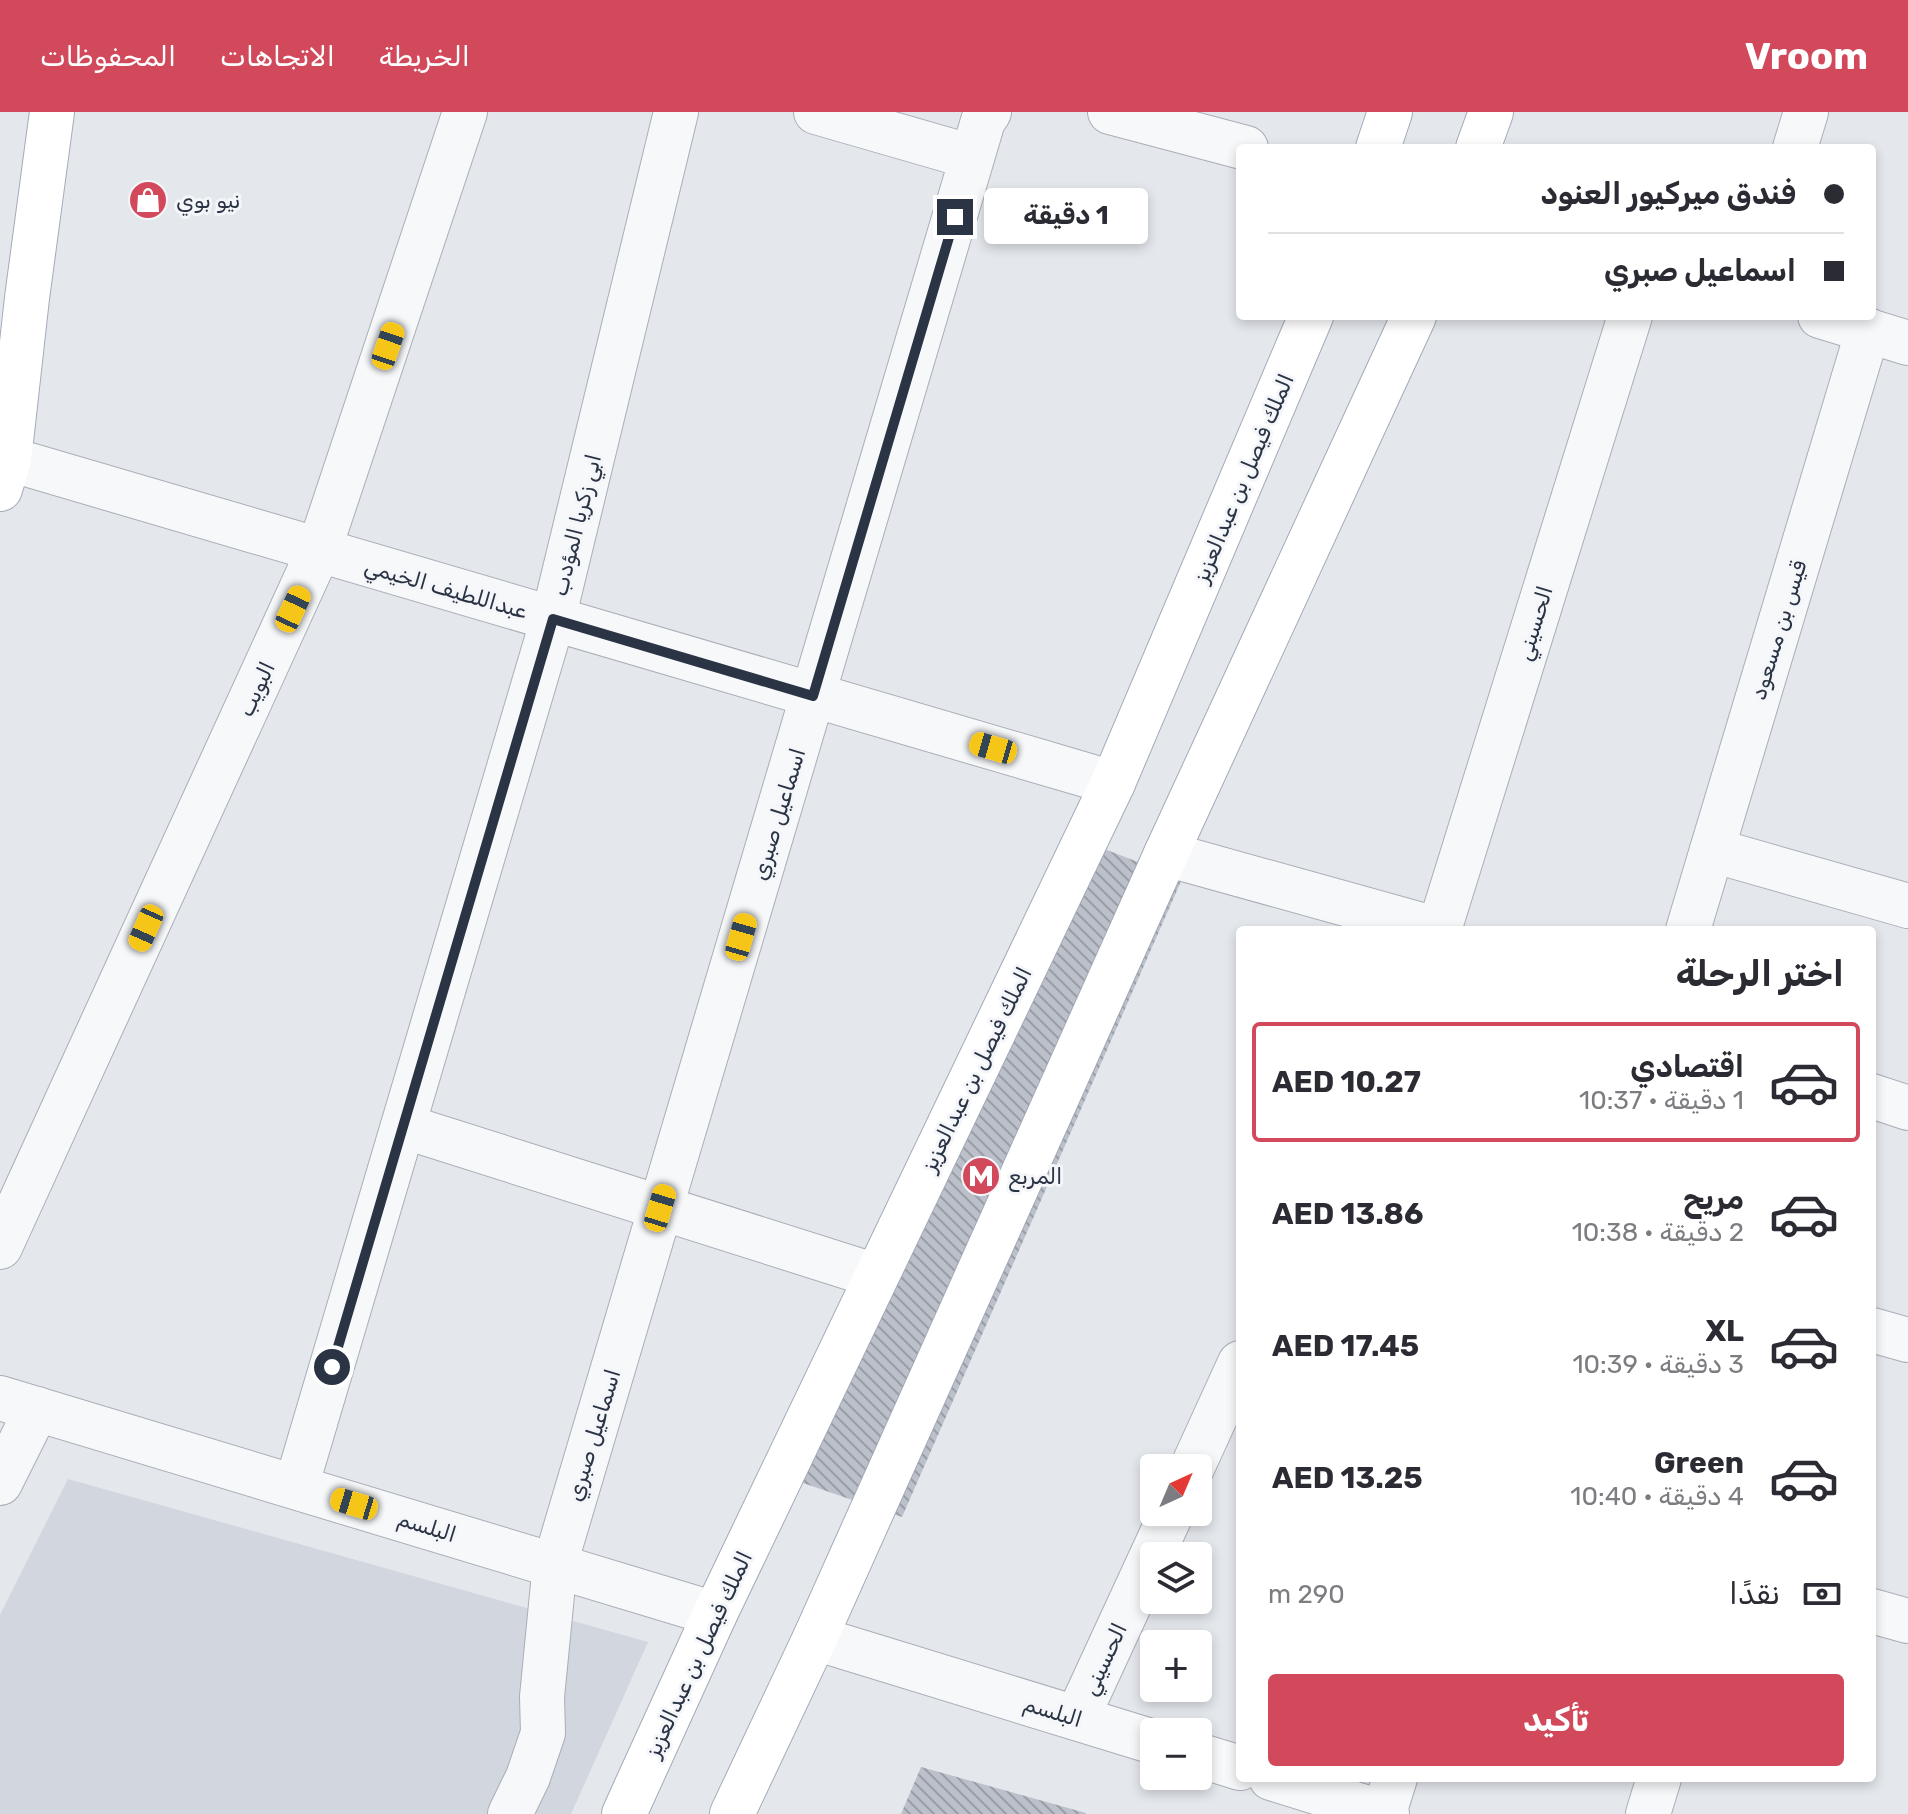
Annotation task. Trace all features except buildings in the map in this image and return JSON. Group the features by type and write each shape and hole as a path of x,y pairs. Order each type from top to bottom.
{"main road":[{"path":"4,474 52,112"},
{"path":"1379,144 1390,112"},
{"path":"1479,144 1491,112"},
{"name":"الملك فيصل بن عبدالعزيز","path":"624,1814 715,1614 1113,783 1309,320"},
{"path":"732,1814 815,1638 1166,854 1412,320"}],"street":[{"name":"البويب","path":"0,1247 319,550 465,112"},
{"name":"ابي زكريا المؤدب","path":"296,1487 553,619 676,112"},
{"path":"816,112 972,157"},
{"name":"اسماعيل صبري","path":"510,1814 528,1777 543,1733 542,1697 555,1564 972,157 983,121 989,112"},
{"path":"1110,112 1163,119 1236,145"},
{"path":"1796,144 1806,112"},
{"name":"الحسيني","path":"1440,926 1629,320"},
{"path":"1833,320 1888,337"},
{"name":"قيس بن مسعود","path":"1689,926 1712,850 1888,337"},
{"name":"عبداللطيف الخيمي","path":"4,474 319,550 1113,783"},
{"path":"1712,850 1908,906"},
{"path":"1166,854 1425,926"},
{"path":"1876,1097 1908,1108"},
{"path":"403,1126 876,1276"},
{"path":"1876,1331 1908,1340"},
{"path":"1198,1454 1236,1372"},
{"path":"0,1483 19,1403"},
{"name":"البلسم","path":"19,1403 715,1614"},
{"name":"الحسيني","path":"1077,1718 1166,1526"},
{"path":"1876,1612 1908,1621"},
{"name":"البلسم","path":"815,1638 1140,1738"},
{"path":"1212,1759 1236,1767"},
{"path":"1284,1782 1385,1814 1394,1782"},
{"path":"1648,1814 1658,1782"}],"shaded area":[{"path":"68,1479 648,1642 571,1814 0,1814 0,1615"}],"place":[{"name":"نيو بوي","path":"148,200"},
{"name":"المربع","path":"981,1176"}],"route":[{"path":"332,1367 553,619 813,696 955,217"}]}
